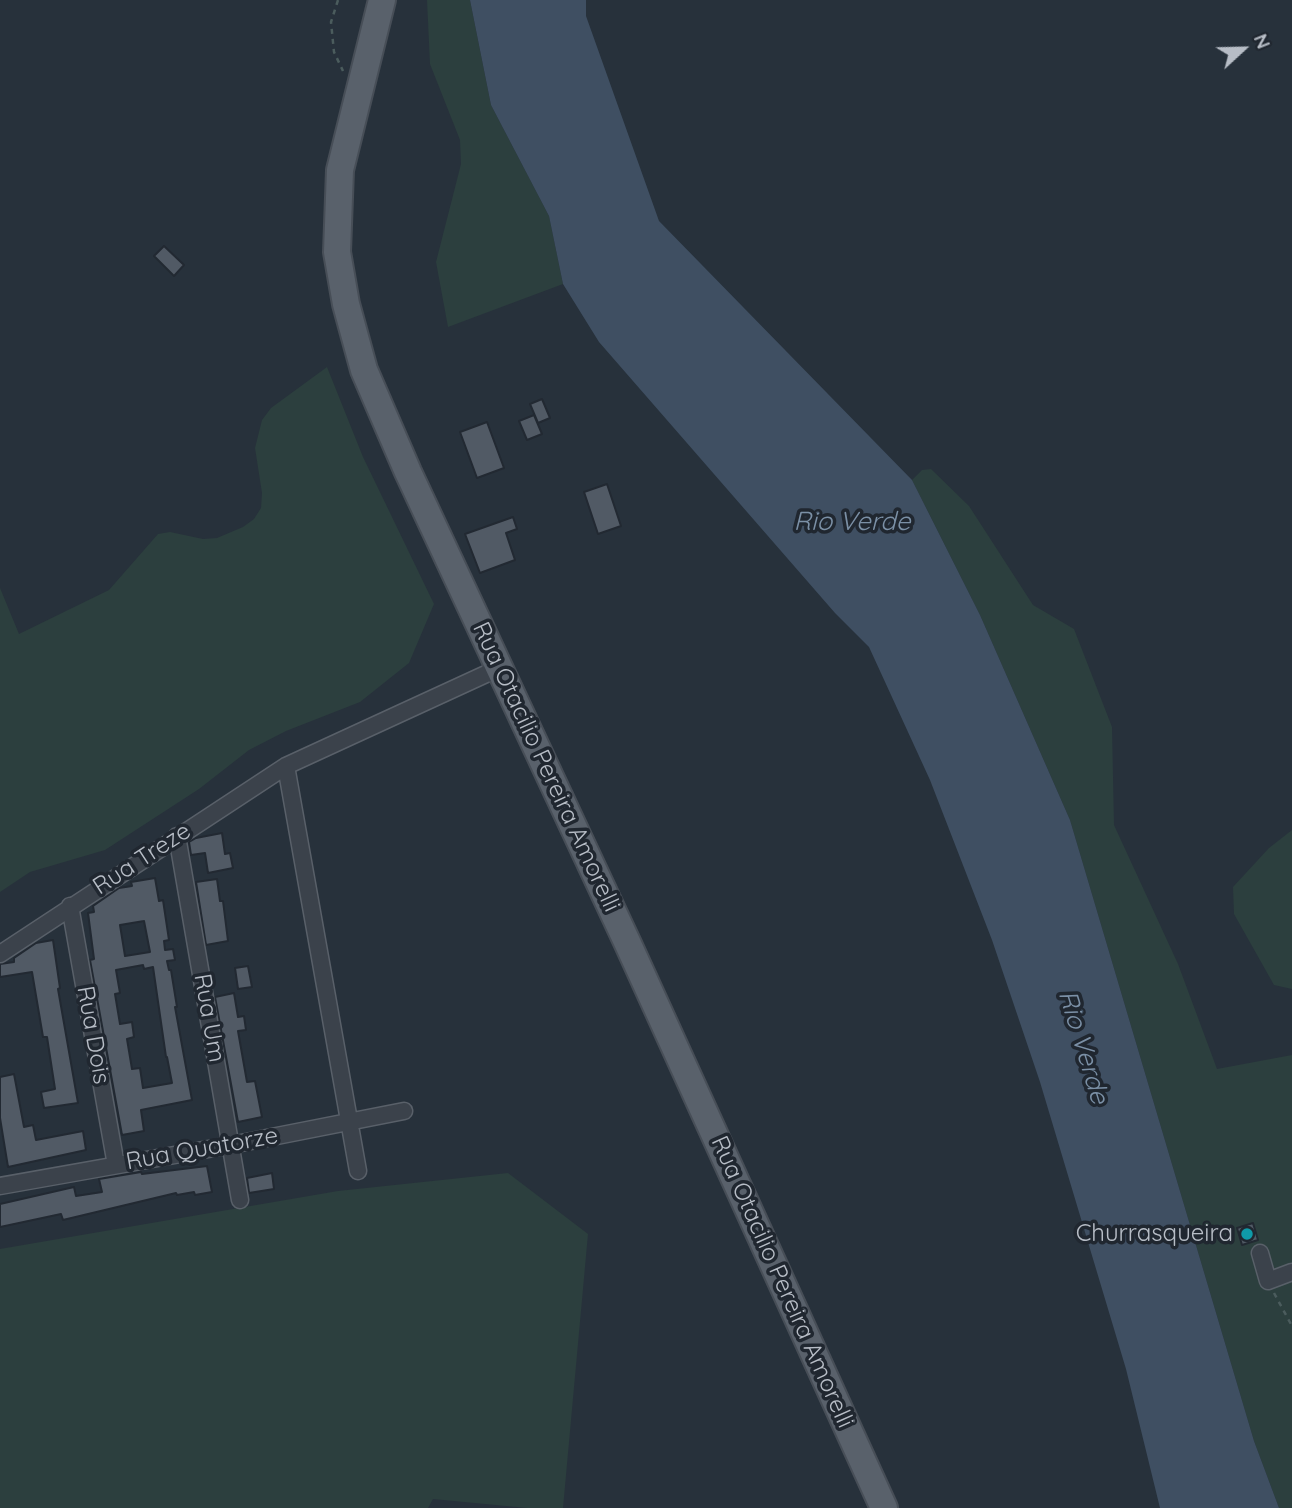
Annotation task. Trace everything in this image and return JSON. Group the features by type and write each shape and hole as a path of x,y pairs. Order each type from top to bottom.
{"main road":[{"name":"Rua Otacilio Pereira Amorelli","path":"382,0 340,170 337,252 346,304 364,370 408,472 622,931 884,1508"}],"street":[{"name":"Rua Treze","path":"0,954 286,766 499,668"},
{"path":"286,766 358,1171"},
{"name":"Rua Um","path":"177,836 240,1200"},
{"name":"Rua Dois","path":"70,906 116,1165"},
{"name":"Rua Quatorze","path":"1,1183 231,1145 404,1111"},
{"path":"1260,1254 1268,1281 1292,1272"}],"path":[{"path":"338,0 331,22 334,52 357,103"},
{"path":"1268,1281 1292,1326"}],"green space":[{"path":"427,0 470,0 491,105 549,216 563,284 448,327 436,262 461,164 460,140 430,64"},
{"path":"327,367 363,457 434,604 409,663 360,702 286,731 249,750 199,789 105,850 30,872 0,892 0,588 19,634 109,590 158,534 170,532 203,539 217,538 243,527 254,519 261,508 262,493 255,448 262,420 271,408"},
{"path":"931,469 969,506 1033,605 1074,629 1112,727 1114,825 1178,964 1217,1069 1292,1055 1292,1508 1279,1508 1254,1441 1070,820 980,615 912,480 922,470"},
{"path":"1292,830 1292,989 1274,985 1234,914 1233,887 1269,848"},
{"path":"508,1173 588,1234 563,1508 527,1508 433,1499 428,1508 0,1508 0,1249 338,1191"}],"water":[{"name":"Rio Verde","path":"470,0 586,0 586,16 659,221 912,480 980,615 1070,820 1254,1441 1279,1508 1160,1508 1126,1369 1040,1082 992,940 930,780 869,647 835,613 599,342 563,284 549,216 491,105"}],"building":[{"path":"164,246 184,265 174,276 154,256"},
{"path":"542,399 550,418 538,423 530,404"},
{"path":"534,415 542,434 527,440 519,421"},
{"path":"487,422 504,468 477,478 460,432"},
{"path":"607,484 621,526 598,534 584,492"},
{"path":"513,517 517,529 506,533 515,560 480,573 465,534"},
{"path":"222,833 225,854 230,853 233,868 208,873 205,853 191,855 189,842"},
{"path":"155,878 159,901 163,900 169,940 164,941 165,950 173,949 175,960 167,961 171,970 192,1100 141,1110 144,1131 122,1135 90,960 94,959 88,913 94,912 93,906 119,888 132,886 131,882","holes":["144,921 150,952 125,956 120,925","143,965 144,969 153,967 172,1083 143,1088 140,1068 132,1069 127,1039 134,1037 132,1022 120,1024 115,994 120,993 116,970"]},
{"path":"217,879 228,941 206,945 196,882"},
{"path":"53,940 58,989 78,1103 44,1108 41,1092 55,1089 47,1037 43,1037 32,972 0,977 0,964 14,962 14,958 36,943"},
{"path":"248,966 252,987 238,989 235,968"},
{"path":"234,993 238,1017 244,1016 246,1030 238,1031 247,1082 255,1081 262,1117 238,1122 215,997"},
{"path":"14,1074 24,1127 33,1125 36,1140 83,1131 86,1150 8,1167 0,1118 0,1077"},
{"path":"207,1166 212,1192 195,1195 194,1192 176,1193 63,1220 61,1214 0,1227 0,1204 74,1187 76,1196 102,1192 99,1179"},
{"path":"272,1173 274,1189 249,1193 247,1178"},
{"name":"Churrasqueira","path":"1253,1223 1258,1240 1242,1245 1237,1228"}],"place":[{"name":"Churrasqueira","path":"1247,1234"}]}
